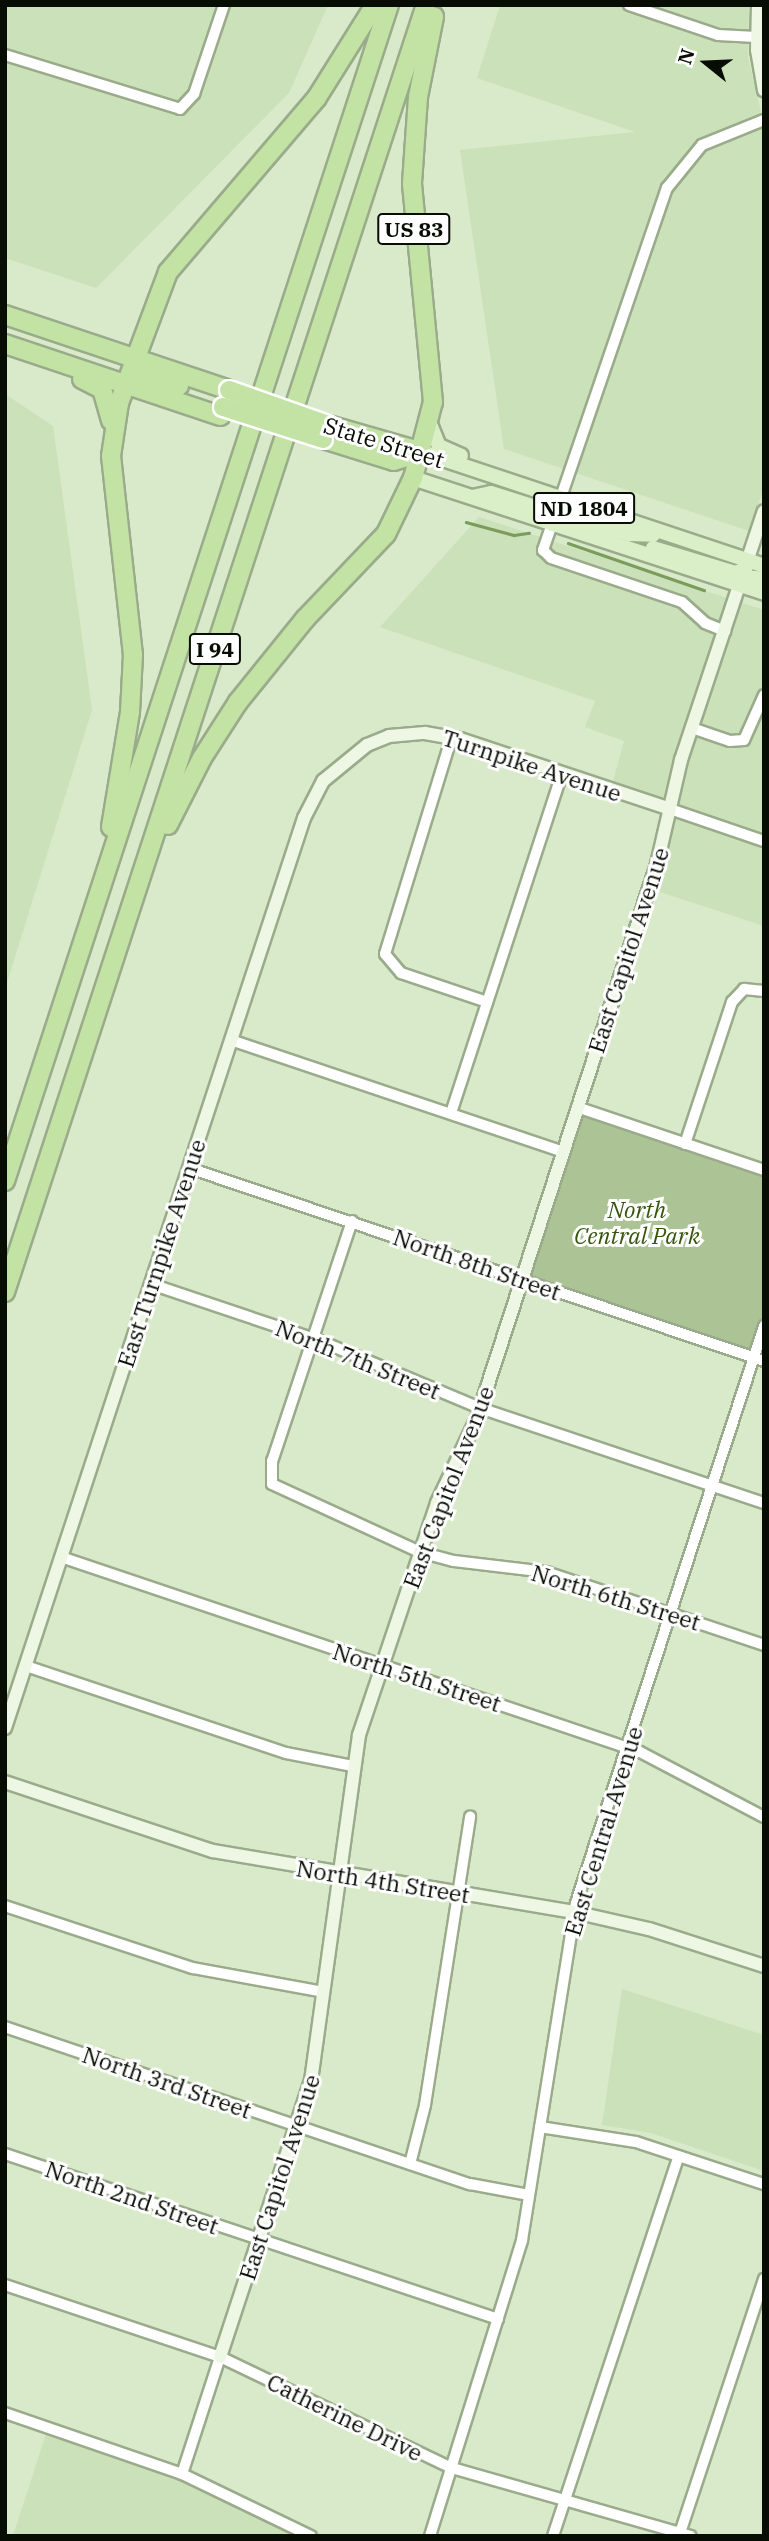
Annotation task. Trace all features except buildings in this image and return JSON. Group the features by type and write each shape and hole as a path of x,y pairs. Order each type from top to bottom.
{"highway":[{"path":"112,432 134,358 175,262 316,99 375,5"},
{"name":"I 94","path":"5,1181 389,5"},
{"name":"I 94","path":"5,1292 426,5"},
{"name":"US 83","path":"414,478 430,424 433,383 416,261 412,166 418,97 437,5"},
{"path":"5,304 68,336"},
{"name":"State Street","path":"5,315 134,358 224,404 324,436 383,441 422,452"},
{"path":"5,327 68,336"},
{"name":"State Street","path":"5,344 155,394 224,404 324,436 414,478"},
{"path":"5,354 102,389 112,432 132,616 131,702 104,860 61,1012"},
{"path":"125,384 158,379 224,404"},
{"path":"324,436 394,461 422,452"},
{"path":"72,1088 168,825 202,758 268,662 386,534 414,478"}],"main road":[{"path":"430,424 434,440 445,450 514,475 544,494"},
{"name":"State Street","path":"422,452 672,536 744,573 764,593"},
{"name":"State Street","path":"414,478 610,543 744,573 764,566"},
{"path":"470,497 491,493 545,510 557,506 560,500"},
{"path":"552,524 561,515 629,534 672,536"},
{"path":"744,573 764,579"}],"street":[{"path":"5,55 168,109 180,109 194,94 224,5"},
{"path":"629,5 718,35 757,37"},
{"path":"758,5 757,37 764,90"},
{"path":"560,500 667,188 702,145 764,120"},
{"name":"East Capitol Avenue","path":"182,2474 313,2074 353,1766 421,1552 480,1408 522,1280 657,864 692,728 764,511"},
{"path":"552,524 543,550 551,558 682,602 705,623 725,631"},
{"path":"692,728 730,741 744,740 764,695"},
{"name":"Turnpike Avenue","path":"323,781 346,758 378,740 412,733 452,736 670,809"},
{"path":"452,736 385,954 401,973 487,1002"},
{"path":"451,1114 562,773"},
{"name":"East Turnpike Avenue","path":"5,1728 304,818 323,781"},
{"path":"670,809 764,841"},
{"path":"685,1144 732,1002 744,989 764,990"},
{"path":"231,1040 563,1152"},
{"path":"577,1107 764,1170"},
{"name":"North 8th Street","path":"189,1168 759,1359"},
{"path":"312,1338 352,1221"},
{"name":"North 7th Street","path":"151,1284 312,1338 480,1408 764,1503"},
{"name":"East Central Avenue","path":"430,2536 498,2319 529,2195 574,1912 712,1485 759,1359 764,1326"},
{"name":"North 6th Street","path":"312,1338 272,1461 272,1484 421,1552 454,1561 539,1570 764,1645"},
{"name":"North 5th Street","path":"61,1558 626,1747 764,1817"},
{"path":"26,1666 286,1753 353,1766"},
{"name":"North 4th Street","path":"5,1782 213,1851 574,1912 649,1929 764,1966"},
{"path":"410,2164 425,2105 470,1816"},
{"path":"5,1906 209,1972 324,1992"},
{"name":"North 3rd Street","path":"5,2027 483,2188 529,2195"},
{"path":"540,2127 635,2143 764,2184"},
{"name":"North 2nd Street","path":"5,2154 498,2319"},
{"path":"553,2536 679,2156"},
{"path":"683,2535 764,2279"},
{"name":"Catherine Drive","path":"5,2285 220,2357 452,2468 683,2535"},
{"path":"5,2413 182,2474 311,2536"}],"shaded area":[{"path":"5,5 328,5 289,93 96,288 5,258"},
{"path":"500,5 749,5 748,57 764,125 764,487 749,531 504,449 460,150 635,132 477,78"},
{"path":"5,394 53,426 92,710 5,989"},
{"path":"479,517 764,610 764,926 645,887 665,804 612,785 624,741 585,727 595,701 380,627"},
{"path":"622,1989 764,2035 764,2171 651,2133 602,2125"},
{"path":"46,2434 209,2490 299,2536 13,2536"}],"green space":[{"name":"North Central Park","path":"577,1107 764,1170 764,1325 753,1357 522,1280"}],"waterway":[{"path":"466,522 514,535 529,533"},
{"path":"568,543 704,590"}]}
